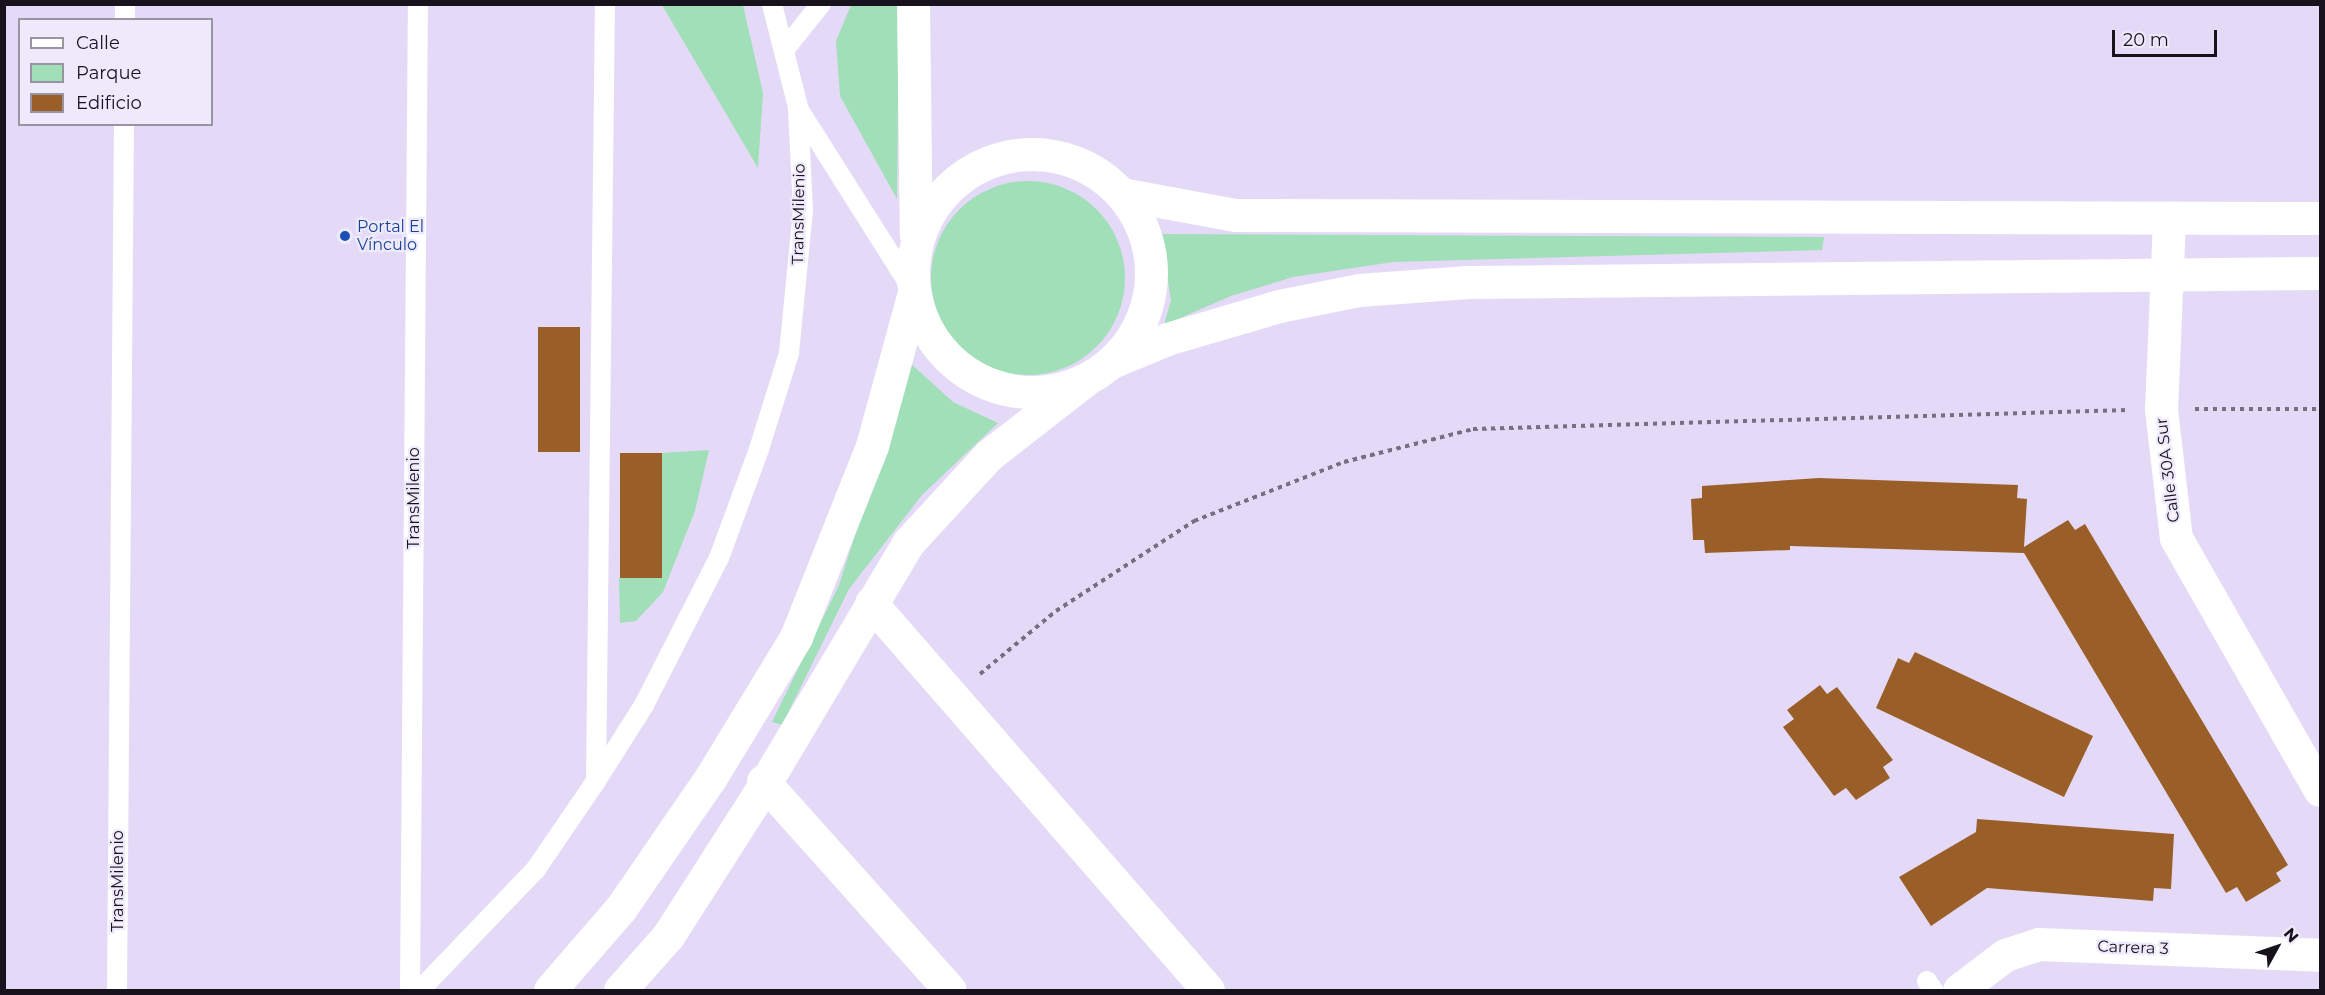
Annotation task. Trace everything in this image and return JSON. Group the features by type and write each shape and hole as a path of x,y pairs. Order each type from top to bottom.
{"street":[{"path":"550,990 621,909 711,777 796,638 872,446 914,292 916,240 913,4"},
{"path":"916,240 931,208 954,181 984,163 1018,154 1054,156 1087,168 1121,194 1141,225 1151,260 1150,288 1136,332 1114,361"},
{"path":"1121,194 1235,215 2320,218"},
{"name":"Calle 30A Sur","path":"2169,219 2164,274 2161,409 2176,538 2320,790"},
{"path":"620,990 668,936 755,800 763,780 908,543 945,498 989,455 1084,381 1114,361 1222,321 1370,289 1504,281 2320,273"},
{"path":"914,292 925,327 948,357 977,379 1012,391 1049,392 1084,381"},
{"path":"871,603 1208,990"},
{"path":"763,780 950,990"},
{"name":"Carrera 3","path":"1959,990 2005,955 2038,944 2320,955"}],"lane":[{"name":"TransMilenio","path":"410,990 418,4"},
{"path":"596,781 605,4"},
{"name":"TransMilenio","path":"420,990 536,869 644,705 719,558 789,353 803,211 798,107 772,4"},
{"path":"784,50 820,4"},
{"name":"TransMilenio","path":"798,107 914,292"},
{"name":"TransMilenio","path":"117,990 124,126"}],"path":[{"path":"953,697 1056,610 1194,521 1344,462 1473,429 2161,409 2320,409"}],"green space":[{"path":"662,5 743,5 763,93 758,168"},
{"path":"851,5 899,5 897,199 840,96 836,41"},
{"path":"1038,181 1074,192 1097,209 1109,224 1118,241 1124,259 1124,297 1118,315 1109,332 1097,347 1082,359 1065,368 1047,374 1018,375 982,364 953,340 942,324 932,297 931,268 942,232 966,203 982,192 1009,182"},
{"path":"1160,234 1824,237 1822,250 1393,262 1293,277 1231,296 1164,325 1171,300"},
{"path":"910,363 953,402 998,423 922,495 849,589 782,725 772,722 839,585"},
{"path":"709,450 695,511 663,592 636,621 620,623 619,578 661,578 662,453"}],"building":[{"path":"538,327 580,327 580,452 538,452"},
{"path":"620,453 662,453 662,578 620,578"},
{"path":"1819,478 2018,485 2017,498 2027,499 2024,547 2068,520 2075,530 2085,524 2288,865 2276,873 2281,881 2246,902 2237,887 2226,893 2024,553 1790,546 1790,550 1705,553 1704,540 1693,540 1691,499 1702,498 1702,486"},
{"path":"1915,652 2093,736 2064,797 1876,708 1898,658 1909,663"},
{"path":"1820,685 1827,694 1837,687 1893,760 1883,767 1890,778 1856,800 1846,788 1834,796 1783,727 1794,719 1787,710"},
{"path":"1977,819 2174,834 2171,889 2154,888 2153,901 1987,888 1931,926 1899,877 1976,832"}],"place":[{"name":"Portal El Vínculo","path":"345,236"}]}
